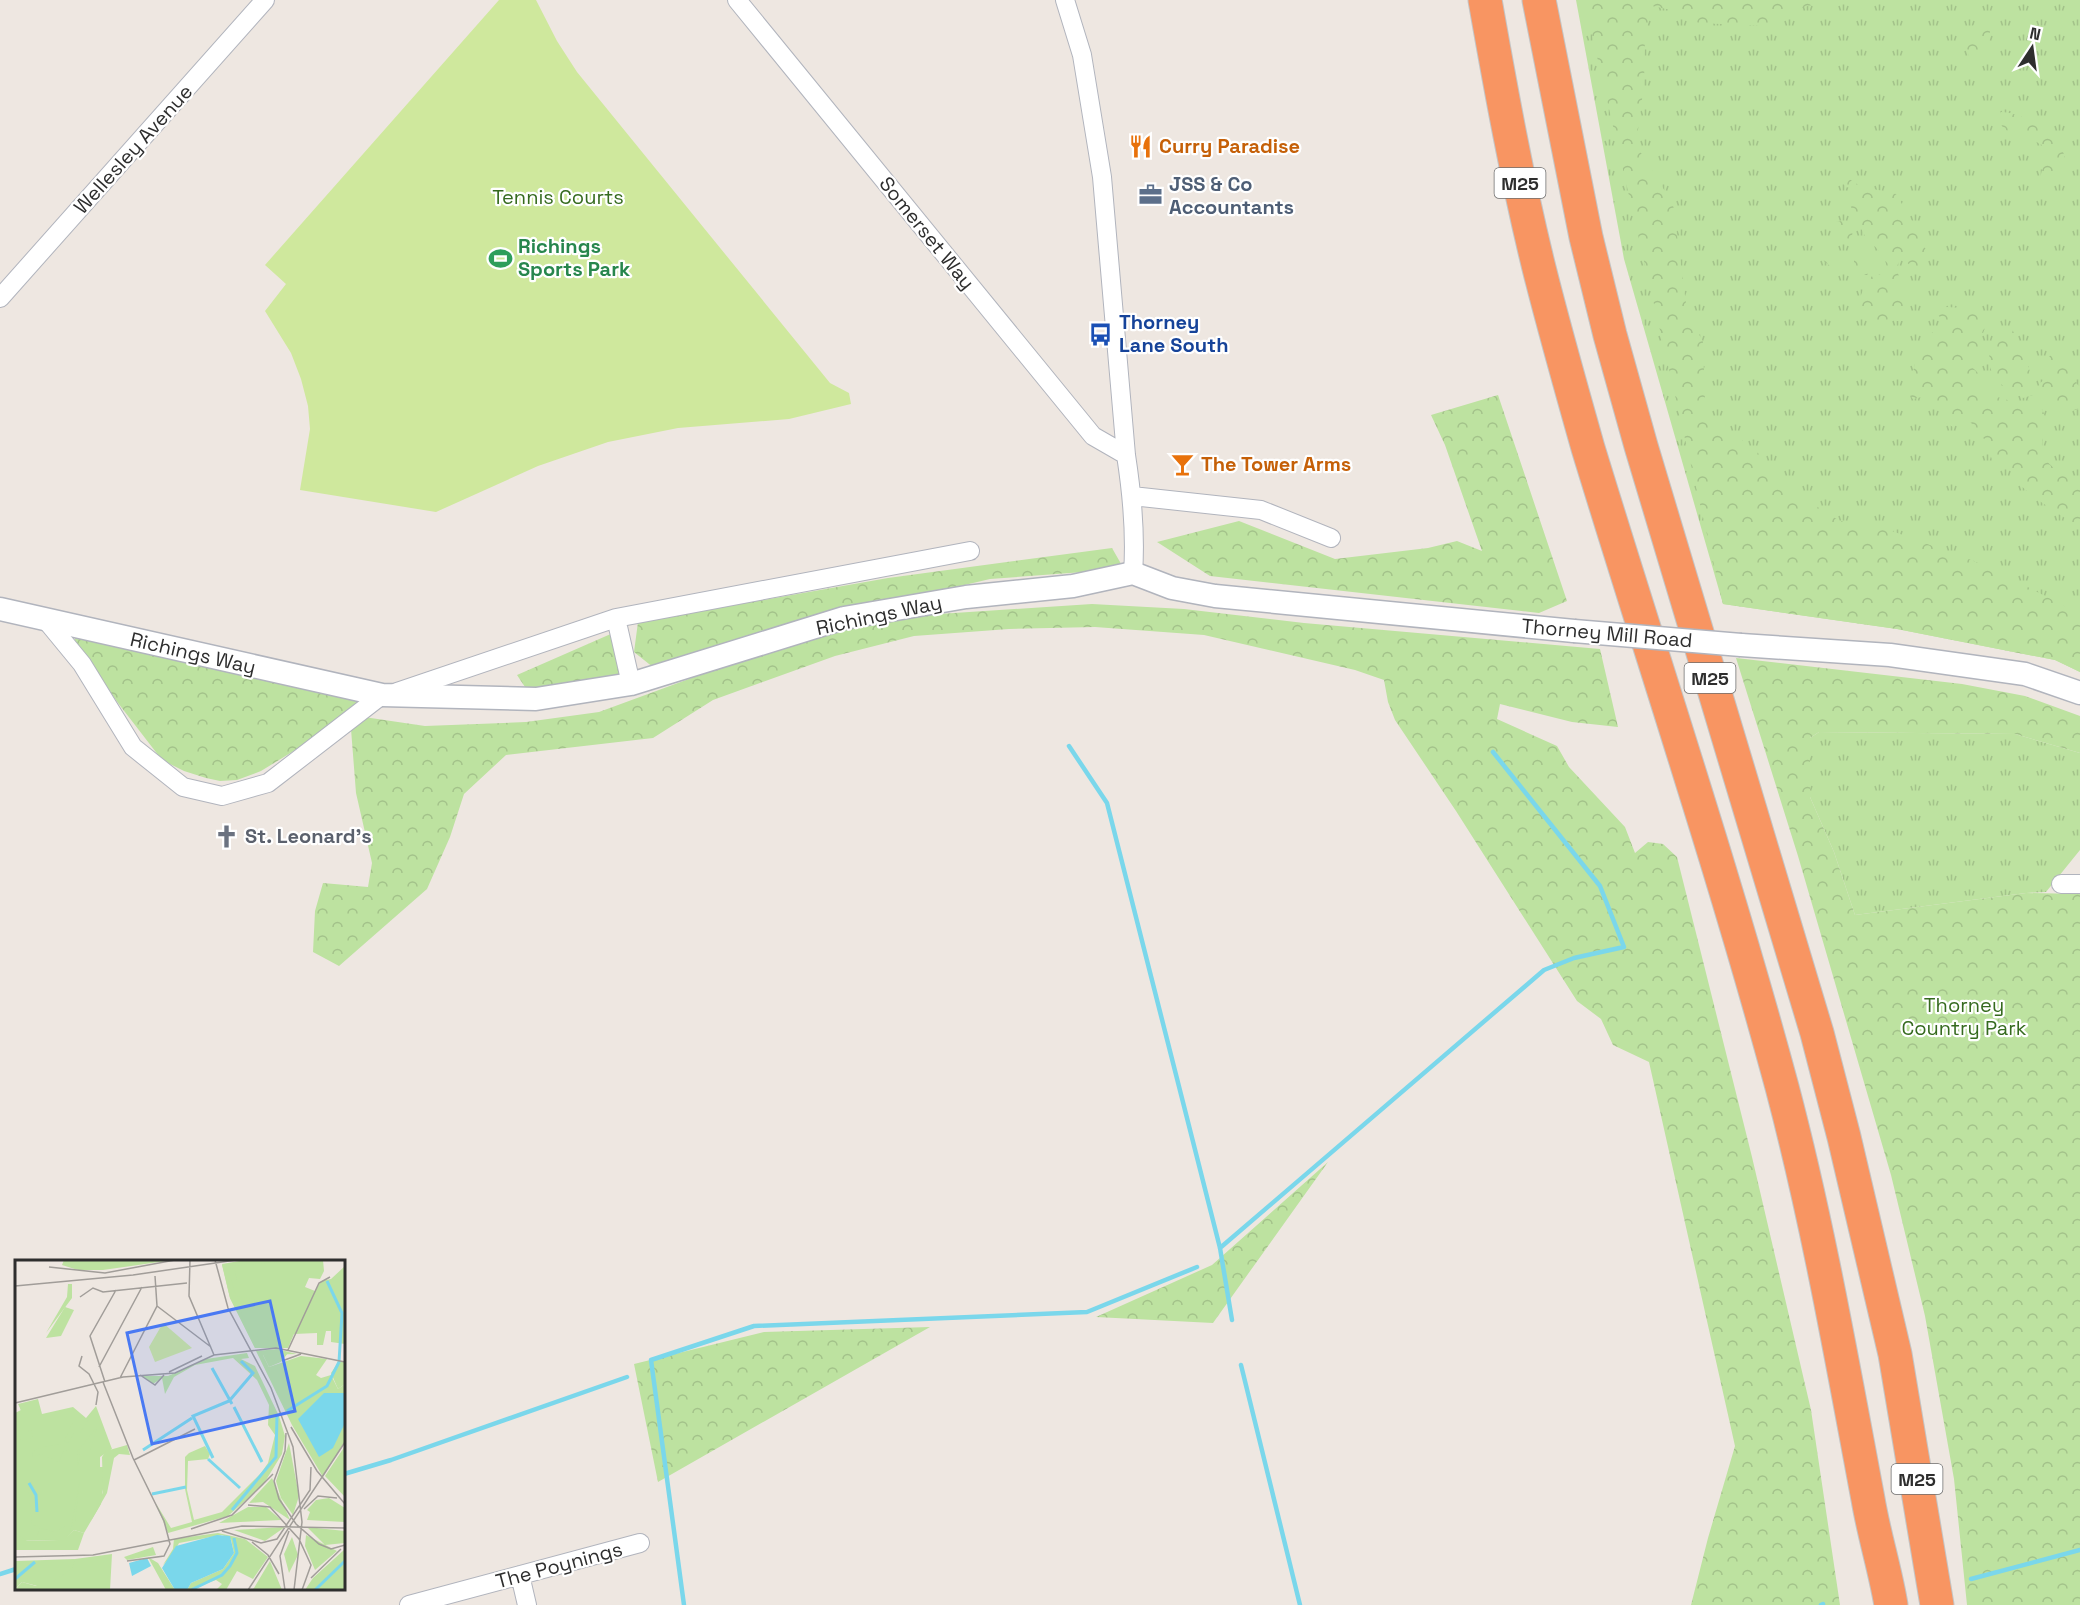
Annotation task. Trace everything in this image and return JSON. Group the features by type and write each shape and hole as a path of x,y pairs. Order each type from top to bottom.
{"highway":[{"name":"M25","path":"1485,0 1523,196 1567,374 1748,965 1788,1112 1814,1220 1869,1505 1891,1605"},
{"name":"M25","path":"1539,0 1586,237 1610,335 1648,469 1811,1010 1838,1114 1895,1354 1937,1605"},
{"path":"1868,1605 1869,1505"}],"street":[{"name":"Wellesley Avenue","path":"0,298 265,0"},
{"name":"Somerset Way","path":"737,0 1093,436 1126,455"},
{"path":"1065,0 1082,55 1102,177 1126,455 1132,496 1135,543 1133,573"},
{"path":"1132,496 1261,510 1331,538"},
{"path":"45,619 82,664 133,747 183,787 222,796 268,783 384,695 616,618 970,551"},
{"name":"Thorney Mill Road","path":"1133,573 1172,588 1215,596 1574,631 1741,645 1890,654 2025,674 2080,693"},
{"name":"Richings Way","path":"0,609 384,695 536,699 631,684 844,618 966,597 1073,586 1133,573"},
{"path":"616,618 631,684"},
{"path":"2061,884 2080,884"},
{"name":"The Poynings","path":"409,1605 640,1543"},
{"path":"520,1575 527,1605"}],"green space":[{"name":"Richings Sports Park","path":"499,0 536,0 557,41 577,72 830,383 849,393 851,404 789,419 678,428 608,442 538,466 436,512 300,490 310,429 308,406 291,353 265,311 286,284 265,265"},
{"path":"1576,0 2080,0 2080,672 2055,660 1897,629 1723,604 1624,259"},
{"path":"1584,0 1833,0 1804,7 1764,26 1698,23 1681,12 1652,6 1645,36 1644,84 1636,145 1673,204 1687,311 1703,342 1705,411 1758,453 1779,483 1840,521 1892,531 1987,566 2080,614 2080,672 2055,660 1897,629 1723,604"},
{"path":"1976,24 1984,25 1990,31 1988,49 1978,56 1969,57 1964,36 1965,30"},
{"path":"2001,112 2031,121 2058,143 2065,161 2050,173 2050,181 2046,188 2040,178 2043,166 2042,145 2024,135 2005,130 1999,122"},
{"path":"1849,179 1860,186 1896,194 1922,238 1927,254 1921,267 1910,265 1901,258 1896,268 1911,310 1905,321 1896,321 1889,316 1888,329 1865,313 1857,304 1872,276 1883,274 1887,268 1884,256 1865,236 1854,215 1850,204 1855,189 1846,187 1842,182"},
{"path":"1842,221 1853,229 1849,239 1835,236 1833,231 1836,222"},
{"path":"1830,252 1840,259 1840,271 1836,271 1824,261 1822,256"},
{"path":"1858,255 1866,258 1870,264 1872,269 1867,275 1861,275 1854,266 1854,257"},
{"path":"1962,308 1982,315 1986,325 1971,366 1978,373 1981,389 2006,400 2034,400 2041,408 2045,422 2042,450 2045,458 2056,469 2080,484 2080,528 2035,498 2019,484 2012,469 1994,465 1984,439 1971,423 1965,419 1953,427 1939,419 1939,406 1930,395 1913,399 1908,393 1921,339 1937,330 1951,328 1938,315 1939,309"},
{"path":"2001,326 2011,327 2018,342 2032,379 2033,395 2023,398 2014,388 2001,384 1993,374 1989,360 1991,346"},
{"path":"2057,349 2062,351 2080,389 2080,408 2060,410 2049,403 2041,391 2039,384 2045,379 2045,366"},
{"path":"1498,395 1567,601 1539,613 1210,576 1157,542 1239,521 1335,559 1428,548 1457,541 1482,551 1445,445 1431,415"},
{"path":"1112,548 1124,569 990,579 846,613 654,668 634,652 638,622 888,578"},
{"path":"1092,604 1184,609 1304,623 1600,649 1618,727 1572,722 1500,704 1497,719 1557,746 1569,767 1625,827 1635,853 1648,842 1663,844 1677,857 1752,1157 1811,1410 1840,1605 1691,1605 1735,1446 1649,1062 1613,1045 1601,1019 1577,1001 1395,720 1388,702 1384,680 1355,670 1204,635 1095,627 1009,629 914,636 835,656 713,700 653,738 506,755 464,794 450,837 427,889 339,966 313,952 315,911 323,883 368,887 372,863 356,793 351,729 364,717 425,726 526,722 599,712 746,658 851,626 909,616"},
{"path":"613,633 624,675 529,693 517,675"},
{"path":"79,637 360,702 364,708 261,771 237,780 220,781 206,778 184,771 162,760 75,642 75,638"},
{"name":"Thorney Country Park","path":"1736,658 1962,684 2025,696 2080,716 2080,753 2015,734 1819,732 1810,738 1810,797 1834,852 1855,915 2026,893 2080,894 2080,1605 1967,1605 1954,1479 1925,1316 1891,1175 1798,856"},
{"path":"1819,732 2015,734 2080,753 2080,850 2046,892 1855,915 1834,852 1810,797 1810,738"},
{"path":"1328,1162 1213,1323 1096,1317 1212,1265"},
{"path":"930,1327 658,1482 634,1364 764,1332"}],"waterway":[{"path":"1069,746 1107,803 1220,1248 1232,1320"},
{"path":"1220,1248 1544,970 1574,958 1624,947 1600,886 1493,752"},
{"path":"684,1605 651,1360 754,1326 1087,1312 1197,1267"},
{"path":"1241,1365 1300,1605"},
{"path":"345,1474 391,1460 627,1377"},
{"path":"1971,1579 2080,1550"},
{"path":"0,1574 15,1569"}],"place":[{"name":"Curry Paradise","path":"1141,146"},
{"name":"JSS & Co Accountants","path":"1151,195"},
{"name":"Richings Sports Park","path":"500,258"},
{"name":"Thorney Lane South","path":"1101,334"},
{"name":"The Tower Arms","path":"1183,464"},
{"name":"St. Leonard's","path":"227,836"}],"park label":[{"name":"Tennis Courts","path":"558,197"}]}
